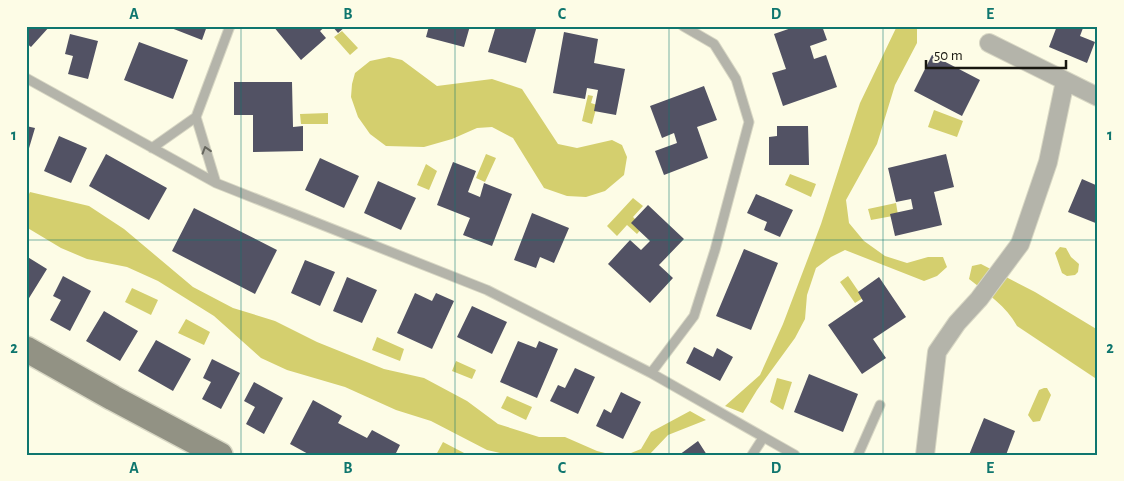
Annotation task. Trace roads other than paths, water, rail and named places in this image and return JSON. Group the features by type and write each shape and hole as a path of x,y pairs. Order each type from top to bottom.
{"street":[{"path":"989,43 1098,97"},
{"path":"925,455 938,352 957,323 979,299 1020,244 1048,162 1065,81"},
{"path":"26,349 220,455"}],"lane":[{"path":"152,148 196,117 230,26"},
{"path":"651,373 694,316 715,250 749,122 736,79 714,44 683,26"},
{"path":"26,78 216,183 487,290 651,373 795,455"},
{"path":"196,117 216,183"},
{"path":"858,455 880,405"},
{"path":"752,455 763,438"}]}
